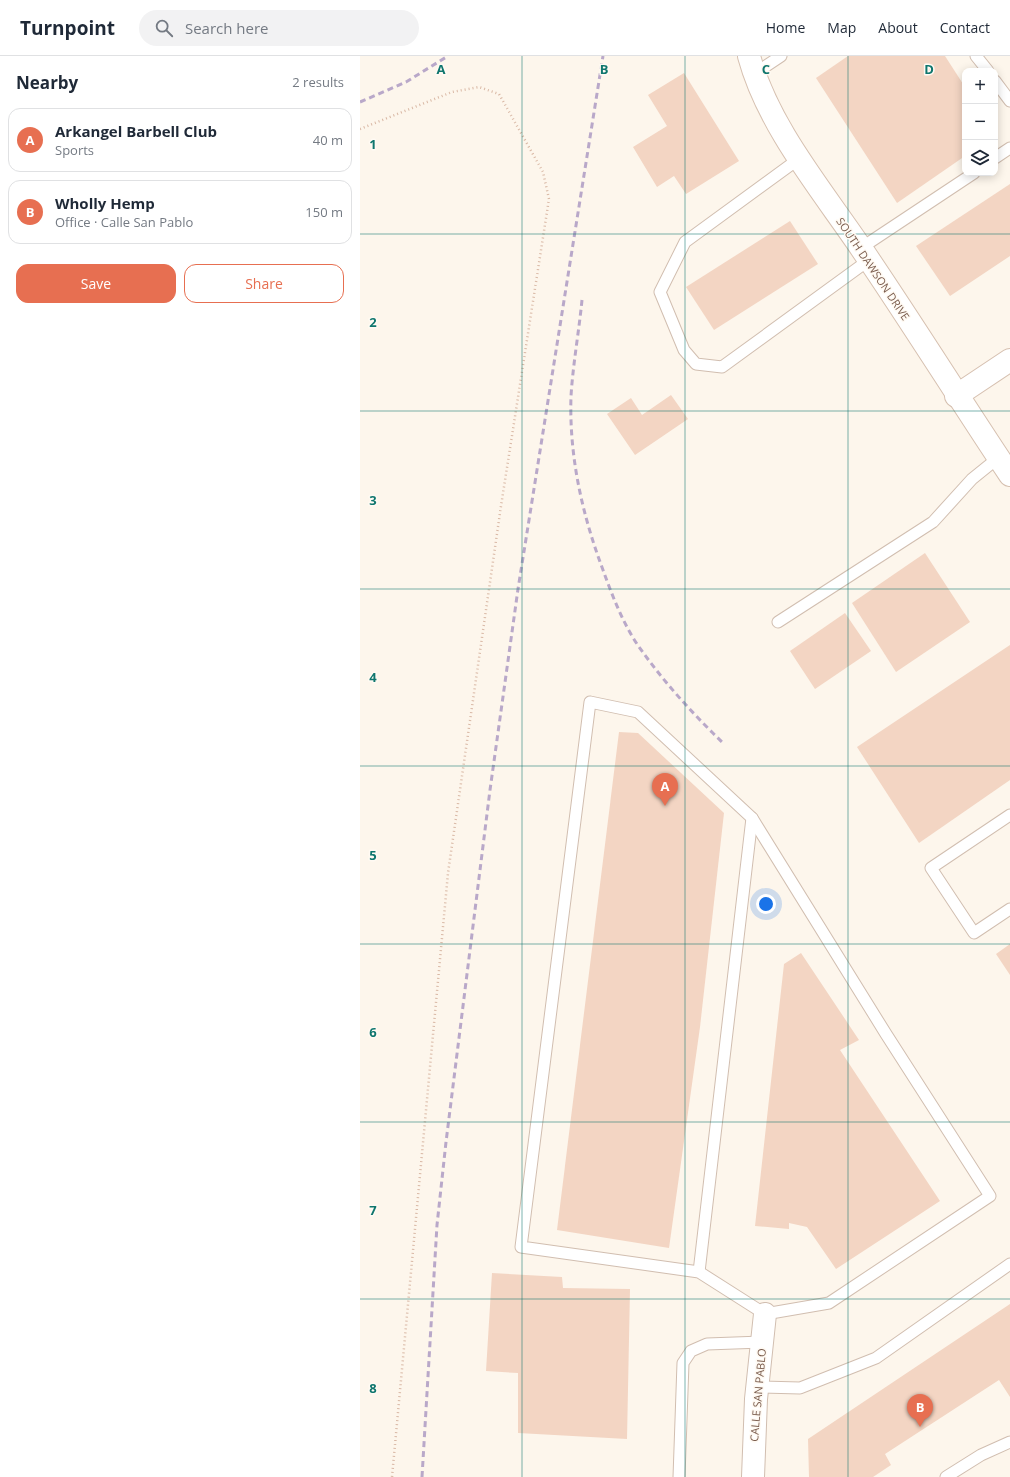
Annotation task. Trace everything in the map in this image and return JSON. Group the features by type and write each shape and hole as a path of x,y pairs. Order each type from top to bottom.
{"street":[{"name":"SOUTH DAWSON DRIVE","path":"752,65 774,115 817,186 865,254 956,396 1004,467"},
{"path":"956,396 1010,360"},
{"name":"CALLE SAN PABLO","path":"753,1477 758,1387 765,1314"}],"lane":[{"path":"752,65 781,56"},
{"path":"976,56 986,68"},
{"path":"998,85 1010,101"},
{"path":"998,156 1010,148"},
{"path":"800,158 686,242 660,292 684,350 696,364 722,367 865,254 970,176"},
{"path":"778,622 933,522 972,479 1004,467"},
{"path":"590,702 638,712 752,818 886,1034 990,1196 829,1303 765,1314 699,1272 521,1247 590,702"},
{"path":"1010,815 931,868 974,933 1010,909"},
{"path":"699,1272 752,818"},
{"path":"758,1387 800,1388 876,1358 1010,1264"},
{"path":"680,1477 683,1363 692,1351 707,1344 762,1342"},
{"path":"946,1477 981,1455 1010,1442"}],"path":[{"path":"360,129 452,92 479,87 499,94 543,172 549,199 500,514 448,873 392,1477"}],"building":[{"path":"848,56 945,56 962,82 962,158 897,203 816,78"},
{"path":"684,73 739,161 686,194 674,176 657,187 633,147 667,126 648,95"},
{"path":"1010,184 1010,256 950,296 916,246"},
{"path":"790,221 818,264 714,330 686,287"},
{"path":"671,395 688,419 635,455 607,414 631,398 642,415"},
{"path":"925,553 970,622 896,672 852,603"},
{"path":"845,613 871,651 815,689 790,651"},
{"path":"1010,645 1010,780 919,843 857,747"},
{"path":"619,732 638,733 724,813 700,1027 669,1248 557,1230"},
{"path":"1010,944 1010,975 996,954"},
{"path":"801,953 859,1040 840,1050 940,1201 836,1269 807,1227 789,1223 789,1229 755,1226 784,964"},
{"path":"492,1273 562,1277 563,1288 630,1289 627,1439 518,1433 518,1373 486,1371"},
{"path":"1010,1304 1010,1397 999,1380 885,1454 891,1465 873,1477 809,1477 808,1439"}],"railway":[{"path":"360,102 406,82 448,56"},
{"path":"422,1477 437,1225 490,790 518,589 603,56"},
{"path":"582,300 572,384 571,418 572,441 578,484 589,528 610,589 637,644 677,695 722,742"}],"place":[{"name":"Arkangel Barbell Club","path":"665,806"},
{"name":"Wholly Hemp","path":"920,1427"}]}
